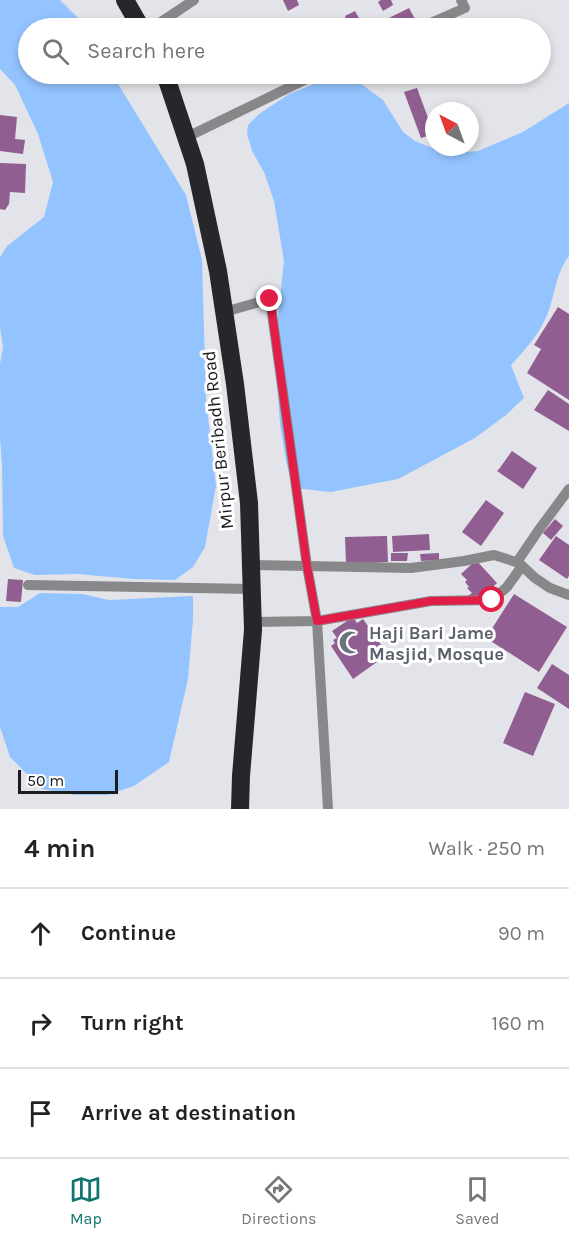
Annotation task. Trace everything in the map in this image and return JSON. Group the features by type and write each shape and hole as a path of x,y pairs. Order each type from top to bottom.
{"highway":[{"path":"125,0 135,18"},
{"name":"Mirpur Beribadh Road","path":"168,84 195,164 218,271 249,503 253,622 240,809"}],"street":[{"path":"167,18 194,0"},
{"path":"442,18 465,8 461,0"},
{"path":"187,137 296,84"},
{"path":"224,312 270,299 307,566 317,621 328,809"},
{"path":"253,622 317,621 431,601 492,600 507,588 538,531 569,489"},
{"path":"251,565 411,568 494,555 520,564 550,588 569,595"},
{"path":"28,585 252,589"}],"water":[{"path":"0,0 60,0 78,18 18,18 18,84 118,84 186,195 202,260 206,399 216,486 205,547 193,567 175,580 77,574 35,575 14,568 3,536 0,364 3,347 0,327 0,257 7,246 44,217 53,182 38,134 15,85 0,69"},
{"path":"314,84 361,84 383,100 403,132 425,145 425,156 479,156 479,151 523,132 569,103 569,256 559,275 542,325 511,365 524,398 475,438 398,479 331,492 293,488 280,424 277,382 277,325 284,261 274,201 247,134 248,125 259,114 289,94"},
{"path":"40,593 82,594 109,600 193,596 188,679 169,762 134,786 107,795 75,795 42,789 10,757 0,727 0,607 18,607"}],"building":[{"path":"283,0 297,0 299,5 288,11"},
{"path":"391,0 393,5 383,11 378,2"},
{"path":"409,8 414,18 389,18"},
{"path":"355,11 359,18 346,18 345,16"},
{"path":"417,88 425,110 425,137 421,138 404,92"},
{"path":"0,115 17,117 15,139 25,140 23,154 0,151"},
{"path":"0,163 26,164 25,193 10,192 9,204 5,210 0,209"},
{"path":"558,307 569,314 569,400 527,373 541,349 534,345"},
{"path":"548,390 569,404 569,431 534,410"},
{"path":"512,451 537,468 523,489 497,471"},
{"path":"486,500 504,513 481,546 462,532"},
{"path":"555,519 563,526 551,540 543,533"},
{"path":"429,534 430,550 393,552 392,536"},
{"path":"387,536 388,562 346,564 345,537"},
{"path":"556,536 569,545 569,576 567,579 539,560"},
{"path":"391,553 408,553 407,561 391,561"},
{"path":"439,553 439,560 421,561 420,554"},
{"path":"476,560 497,583 481,598 468,596 472,593 467,588 469,587 465,582 467,580 461,574"},
{"path":"8,579 23,580 21,602 6,601"},
{"path":"514,594 567,627 539,672 486,638"},
{"path":"353,617 357,623 363,619 384,649 380,652 384,657 353,679 331,646 335,643 333,640 337,638 332,631"},
{"path":"552,664 569,675 569,709 537,688"},
{"path":"525,692 555,704 533,756 503,743"}],"place":[{"name":"Haji Bari Jame Masjid, Mosque","path":"351,643"}],"route":[{"path":"270,299 307,566 317,621 431,601 492,600"}]}
